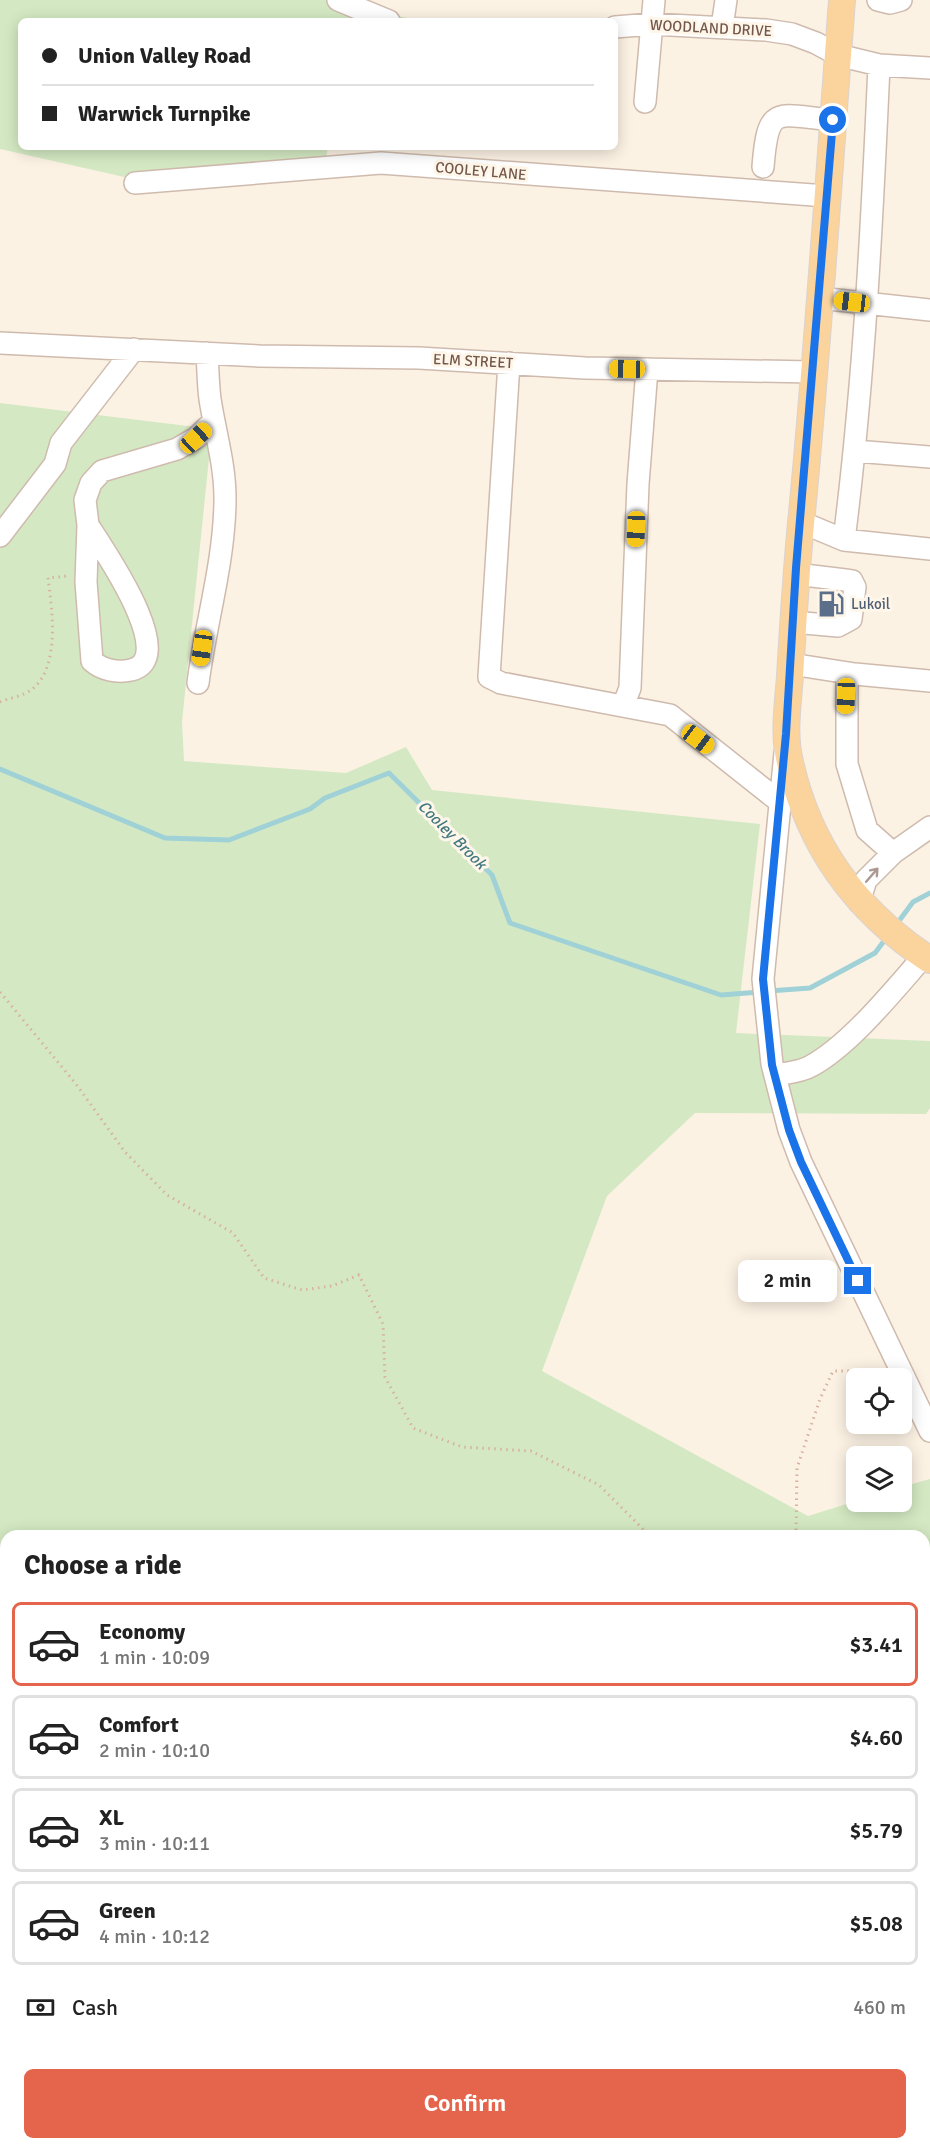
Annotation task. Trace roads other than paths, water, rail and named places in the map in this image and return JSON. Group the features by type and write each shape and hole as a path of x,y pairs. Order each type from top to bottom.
{"main road":[{"path":"842,0 796,574 786,734 794,778 814,831 834,867 859,902 891,932 927,958"}],"street":[{"path":"338,0 382,18"},
{"path":"645,102 654,0"},
{"path":"722,27 726,0"},
{"path":"878,0 890,3 901,0"},
{"name":"WOODLAND DRIVE","path":"618,27 652,24 722,27 792,34 838,55 879,65 930,68"},
{"path":"844,540 855,451 868,304 879,65"},
{"path":"763,167 766,131 776,118 784,115 833,120"},
{"name":"COOLEY LANE","path":"135,183 381,163 827,196"},
{"path":"819,298 930,310"},
{"name":"ELM STREET","path":"0,342 207,353 647,369 812,372"},
{"path":"0,536 55,464 61,443 134,349"},
{"path":"198,683 205,631 219,566 224,523 224,475 214,421 207,353"},
{"path":"509,363 489,677 501,683 670,715 780,802"},
{"path":"623,706 630,688 638,484 647,369"},
{"path":"88,525 133,600 147,637 147,655 139,667 130,670 100,668 92,661 86,575 88,525 85,500 91,483 102,471 177,448 196,438 214,421"},
{"path":"855,451 930,457"},
{"path":"801,522 844,540 930,549"},
{"path":"793,622 838,626 851,619 855,587 852,582 845,580 796,574"},
{"path":"790,664 847,673 930,681"},
{"path":"847,673 847,764 867,830 893,853"},
{"path":"786,734 763,979 764,1003 775,1075 801,1162 930,1431"},
{"path":"859,902 866,880 893,853 930,827"},
{"path":"775,1075 810,1067 842,1042 927,958"}],"waterway":[{"name":"Cooley Brook","path":"0,769 165,838 229,840 310,809 325,798 389,773 492,875 510,923 721,995 760,992"},
{"name":"Cooley Brook","path":"896,925 913,902 930,893"},
{"name":"Cooley Brook","path":"769,991 810,988 875,953 887,937"}],"place":[{"name":"Lukoil","path":"831,604"}]}
